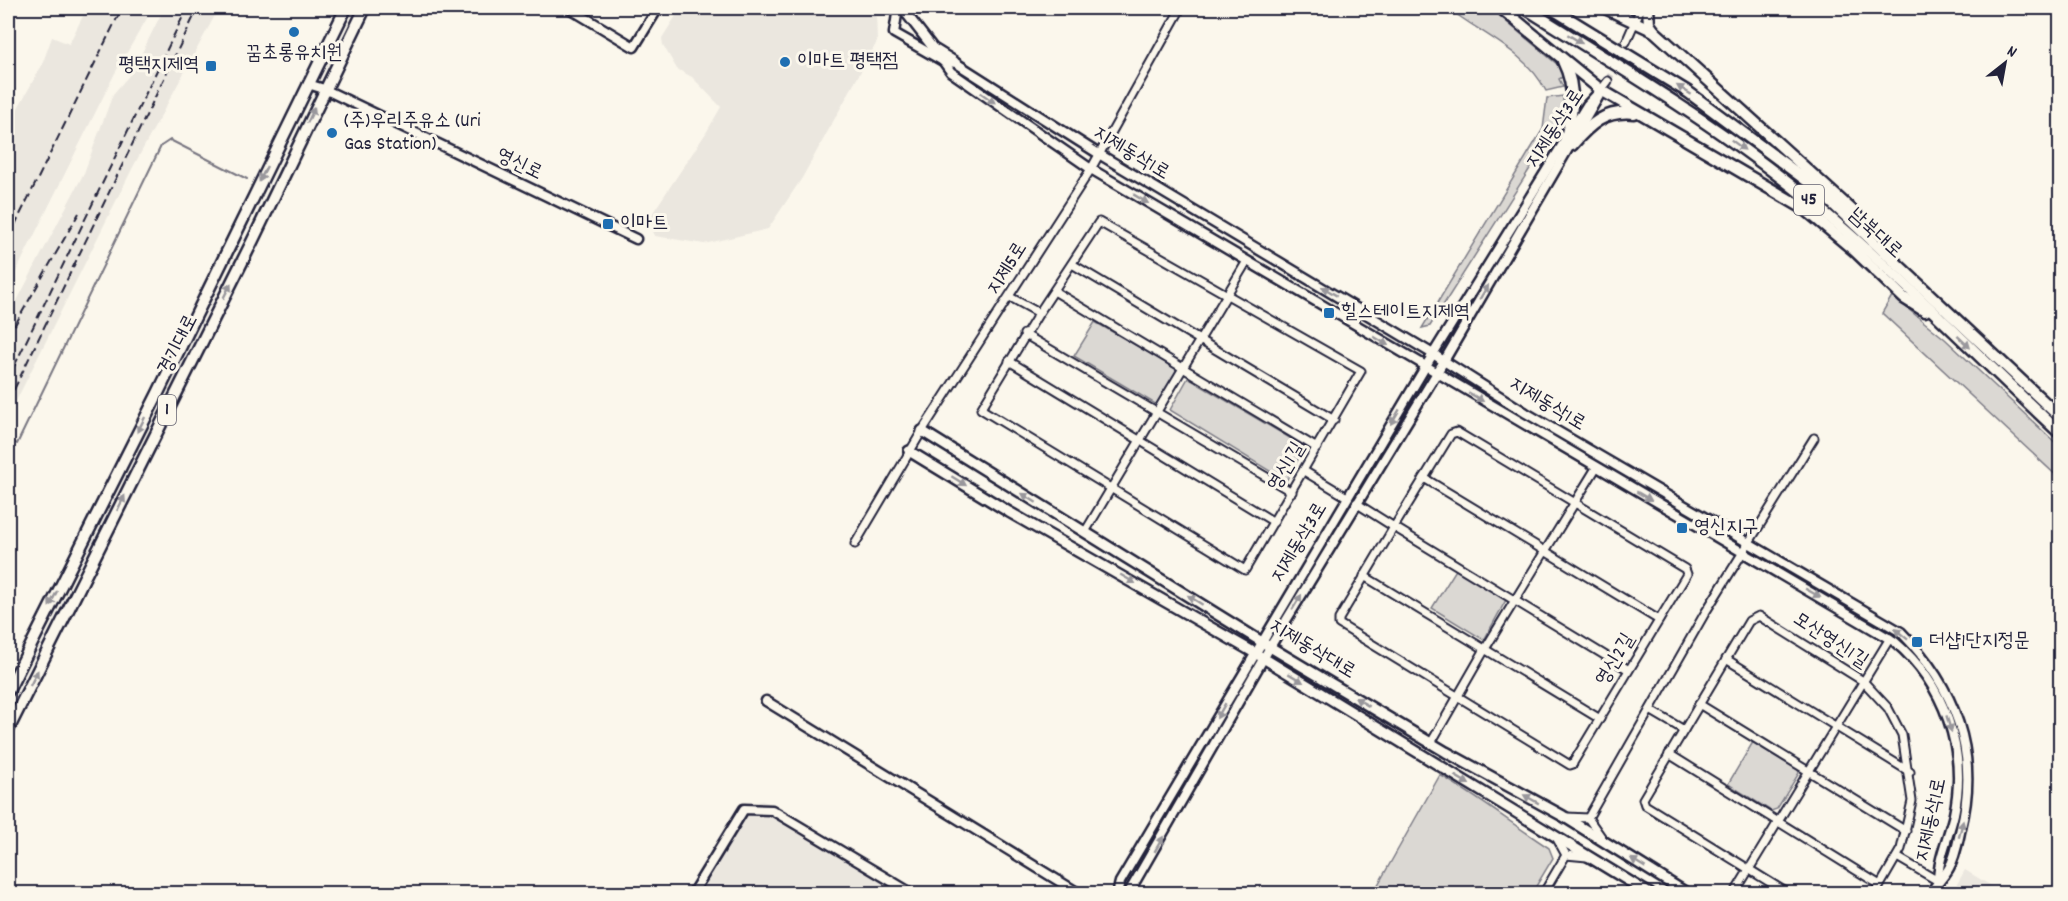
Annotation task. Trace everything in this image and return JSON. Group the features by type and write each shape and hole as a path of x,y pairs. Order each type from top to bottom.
{"main road":[{"name":"경기대로","path":"8,691 158,393 346,8"},
{"name":"경기대로","path":"8,730 252,242 365,8"},
{"path":"1501,8 1601,90 1805,209 1855,251 1904,298 1938,318"},
{"name":"남북대로","path":"1525,8 1659,91 1780,177 1863,246 2061,433"},
{"name":"남북대로","path":"1551,8 1688,92 1814,186 2061,417"},
{"path":"1605,8 1618,12 1654,32 1880,237 1907,264 1937,301"},
{"path":"1618,12 1633,8"},
{"path":"1648,8 1649,24 1654,32"},
{"path":"1560,56 1570,75 1573,94 1567,146"},
{"path":"1567,146 1590,124 1609,114 1639,113"},
{"name":"지제동삭대로","path":"922,431 1270,647 1431,743 1563,816 1688,894"},
{"name":"지제동삭대로","path":"909,451 1009,512 1264,658 1650,894"}],"street":[{"path":"569,8 634,47 658,8"},
{"path":"900,8 933,48 957,63"},
{"name":"지제동삭1로","path":"900,8 894,33 943,61 957,63 1099,154 1433,354 1526,413 1901,632 1923,654 1948,695 1961,731 1969,775 1966,808 1954,857 1930,894"},
{"name":"지제5로","path":"855,544 909,451 1091,169 1182,8"},
{"path":"1626,42 1641,8"},
{"name":"지제동삭1로","path":"943,61 951,72 1091,169 1742,554 1890,638 1906,651 1938,694 1954,744 1959,775 1954,813 1938,869 1938,881"},
{"path":"1601,90 1608,81"},
{"name":"영신로","path":"308,84 324,89 636,239"},
{"name":"지제동삭3로","path":"1128,894 1270,647 1444,361 1601,90"},
{"name":"지제동삭3로","path":"1117,894 1120,882 1261,641 1433,354 1567,146"},
{"name":"영신1길","path":"1100,222 1361,371 1245,570 981,409 1024,334 1072,264 1100,222"},
{"path":"1085,532 1247,261"},
{"path":"1072,264 1334,420"},
{"path":"1054,291 1317,448"},
{"path":"1010,297 1039,313"},
{"path":"1024,334 1292,492"},
{"path":"1009,361 1274,522"},
{"name":"영신2길","path":"1457,432 1574,502 1686,570 1687,574 1570,765 1339,624 1339,618 1451,434 1457,432"},
{"path":"1588,818 1742,554 1814,438"},
{"path":"1431,743 1514,600 1596,468"},
{"path":"1304,471 1347,497"},
{"path":"1424,478 1659,620"},
{"path":"1356,503 1629,670"},
{"path":"1364,576 1600,719"},
{"name":"모산영신1길","path":"1789,894 1645,805 1644,799 1749,621 1759,616 1863,681 1888,708 1902,735 1910,772 1912,801 1906,831 1897,857 1875,894"},
{"path":"1734,894 1890,638"},
{"path":"1726,659 1910,772"},
{"path":"765,701 1080,894"},
{"path":"1699,704 1906,831"},
{"path":"1650,710 1684,730"},
{"path":"1670,754 1880,885"},
{"path":"692,894 744,809 772,810 913,894"},
{"path":"1563,816 1588,818 1606,843"},
{"path":"1556,837 1566,855"},
{"path":"1566,855 1589,857"},
{"path":"1543,894 1566,855"},
{"path":"1897,857 1938,881"}],"shaded area":[{"path":"87,8 153,8 115,73 8,288 8,126 42,65 52,37 69,44"},
{"path":"164,8 219,8 132,169 8,417 8,318 84,173 113,94 133,71"},
{"path":"681,8 876,8 877,42 802,178 768,229 704,244 655,236 648,220 721,107 692,77 677,69 663,45 662,38"},
{"path":"1448,8 1490,8 1558,65 1564,76 1559,79 1563,87 1546,91 1538,77 1515,54"},
{"path":"1563,96 1563,109 1557,126 1430,326 1422,328 1543,129 1547,98"},
{"path":"1892,296 1945,339 2060,447 2060,479 1882,313"},
{"path":"1095,322 1178,369 1157,405 1074,356"},
{"path":"1188,378 1305,447 1286,481 1170,410"},
{"path":"1457,568 1507,598 1484,640 1432,608"},
{"path":"1753,742 1798,769 1799,773 1777,809 1771,811 1728,784"},
{"path":"1440,775 1549,848 1553,858 1532,893 1381,894 1375,890"},
{"path":"762,801 773,804 920,893 686,894 737,810 748,803"},
{"path":"1965,870 2003,893 1952,893"}],"waterway":[{"path":"8,439 17,444 161,146 170,140 247,179"}],"tunnel":[{"path":"1608,81 1626,42"}],"railway":[{"path":"8,239 122,8"},
{"path":"8,379 187,8"},
{"path":"8,402 198,8"},
{"path":"8,337 79,213"}],"place":[{"name":"꿈초롱유치원","path":"294,32"},
{"name":"이마트 평택점","path":"785,62"},
{"name":"평택지제역","path":"211,66"},
{"name":"(주)우리주유소 (Uri Gas Station)","path":"332,133"},
{"name":"이마트","path":"608,224"},
{"name":"힐스테이트지제역","path":"1329,313"},
{"name":"영신지구","path":"1682,528"},
{"name":"더샵1단지정문","path":"1917,642"}]}
